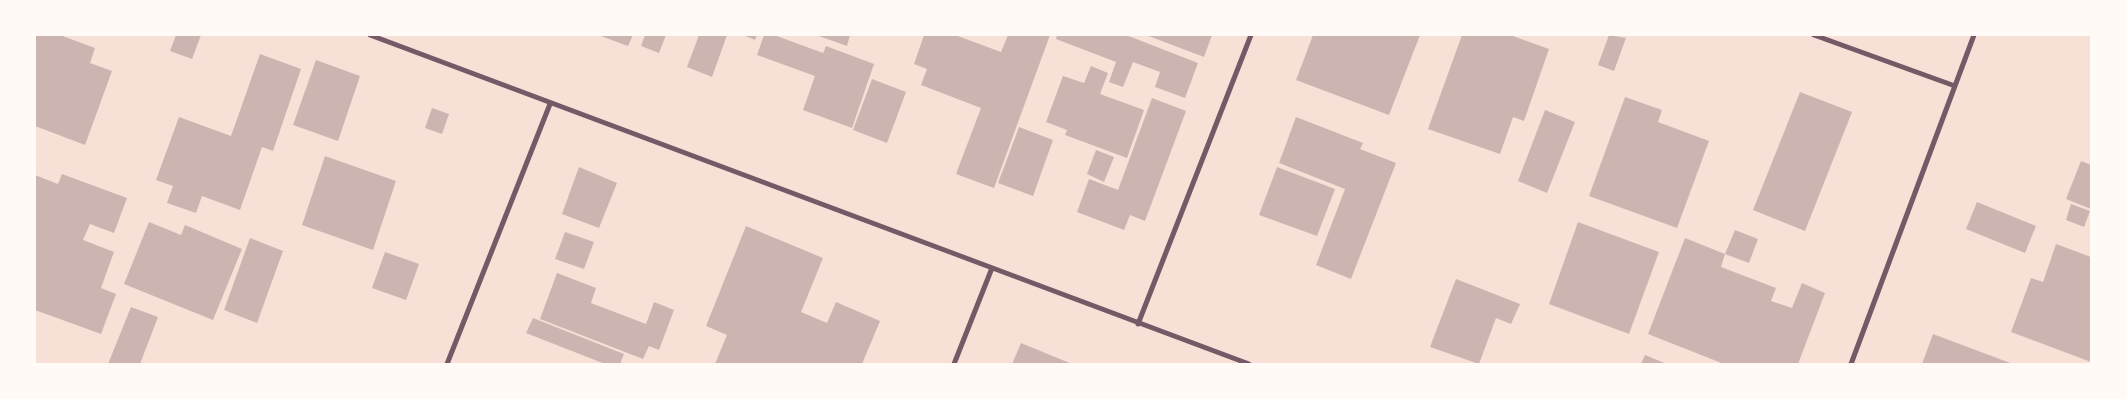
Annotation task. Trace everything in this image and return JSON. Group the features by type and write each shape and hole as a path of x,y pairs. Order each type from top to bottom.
{"street":[{"path":"370,35 550,104 1249,364"},
{"path":"1138,324 1251,35"},
{"path":"1814,35 1955,86"},
{"path":"1851,364 1974,35"},
{"path":"447,364 550,104"},
{"path":"954,364 992,268"}],"building":[{"path":"35,35 60,35 95,48 90,63 112,71 85,145 35,126"},
{"path":"176,35 201,35 192,59 170,51"},
{"path":"598,35 633,35 628,46"},
{"path":"645,35 666,35 659,53 641,46"},
{"path":"699,35 727,35 712,77 687,67"},
{"path":"743,35 757,35 755,40"},
{"path":"764,35 774,35 823,53 826,46 874,64 852,128 803,110 815,76 757,55"},
{"path":"816,35 850,35 847,46"},
{"path":"924,35 955,35 1001,52 1008,35 1050,35 994,188 956,174 981,108 921,85 927,69 914,64"},
{"path":"1057,35 1126,35 1198,63 1185,98 1155,87 1160,72 1133,62 1123,87 1109,82 1116,62 1056,39"},
{"path":"1146,35 1212,35 1204,57"},
{"path":"1313,35 1420,35 1389,115 1296,80"},
{"path":"1462,35 1510,35 1549,49 1524,121 1513,117 1500,154 1428,129"},
{"path":"1609,35 1626,38 1614,71 1598,65"},
{"path":"260,54 301,69 273,151 262,147 240,210 202,196 196,213 167,203 173,186 156,180 179,117 231,136"},
{"path":"316,60 360,76 338,141 293,125"},
{"path":"1091,66 1108,73 1100,94 1144,110 1127,158 1065,135 1067,130 1046,122 1063,76 1084,83"},
{"path":"872,79 906,92 887,143 853,130"},
{"path":"1800,92 1852,112 1805,231 1753,210"},
{"path":"1625,97 1662,110 1658,122 1709,141 1677,228 1589,196"},
{"path":"1152,98 1186,111 1145,221 1130,215 1124,230 1077,212 1089,179 1118,190"},
{"path":"432,108 449,114 442,134 425,128"},
{"path":"1545,110 1575,122 1547,193 1518,181"},
{"path":"1296,117 1363,143 1360,149 1396,163 1351,279 1316,265 1345,189 1279,163"},
{"path":"1019,127 1053,140 1033,196 998,183"},
{"path":"1096,150 1114,157 1104,182 1087,174"},
{"path":"325,156 396,181 373,250 302,225"},
{"path":"2081,161 2091,165 2091,209 2066,199"},
{"path":"579,167 617,183 599,228 562,214"},
{"path":"1277,167 1335,189 1317,236 1259,215"},
{"path":"62,174 127,198 114,233 90,224 83,240 114,252 101,288 116,294 101,334 35,310 35,175 58,184"},
{"path":"1977,202 2036,226 2025,253 1966,229"},
{"path":"2071,204 2090,211 2084,227 2066,220"},
{"path":"149,222 181,235 185,225 242,249 213,320 124,284"},
{"path":"1578,222 1659,252 1629,334 1549,304"},
{"path":"746,226 823,258 801,312 827,323 836,302 880,321 862,364 715,364 727,335 706,326"},
{"path":"1735,230 1758,239 1749,263 1725,254"},
{"path":"565,232 594,242 584,269 555,259"},
{"path":"250,238 283,251 257,323 224,310"},
{"path":"1685,238 1725,254 1721,267 1776,288 1771,301 1792,308 1802,283 1825,293 1798,364 1724,364 1648,334"},
{"path":"2056,244 2091,257 2091,362 2011,332 2031,278 2043,282"},
{"path":"385,252 419,264 406,300 372,288"},
{"path":"557,273 596,288 591,303 646,324 654,302 674,310 659,350 649,346 643,359 540,319"},
{"path":"1456,279 1520,304 1511,324 1496,318 1479,364 1430,347"},
{"path":"131,307 158,317 140,364 108,364"},
{"path":"533,318 624,354 620,364 605,364 526,333"},
{"path":"1933,334 2013,364 1922,364"},
{"path":"1021,343 1072,364 1012,364"},
{"path":"1645,355 1667,364 1641,364"}]}
